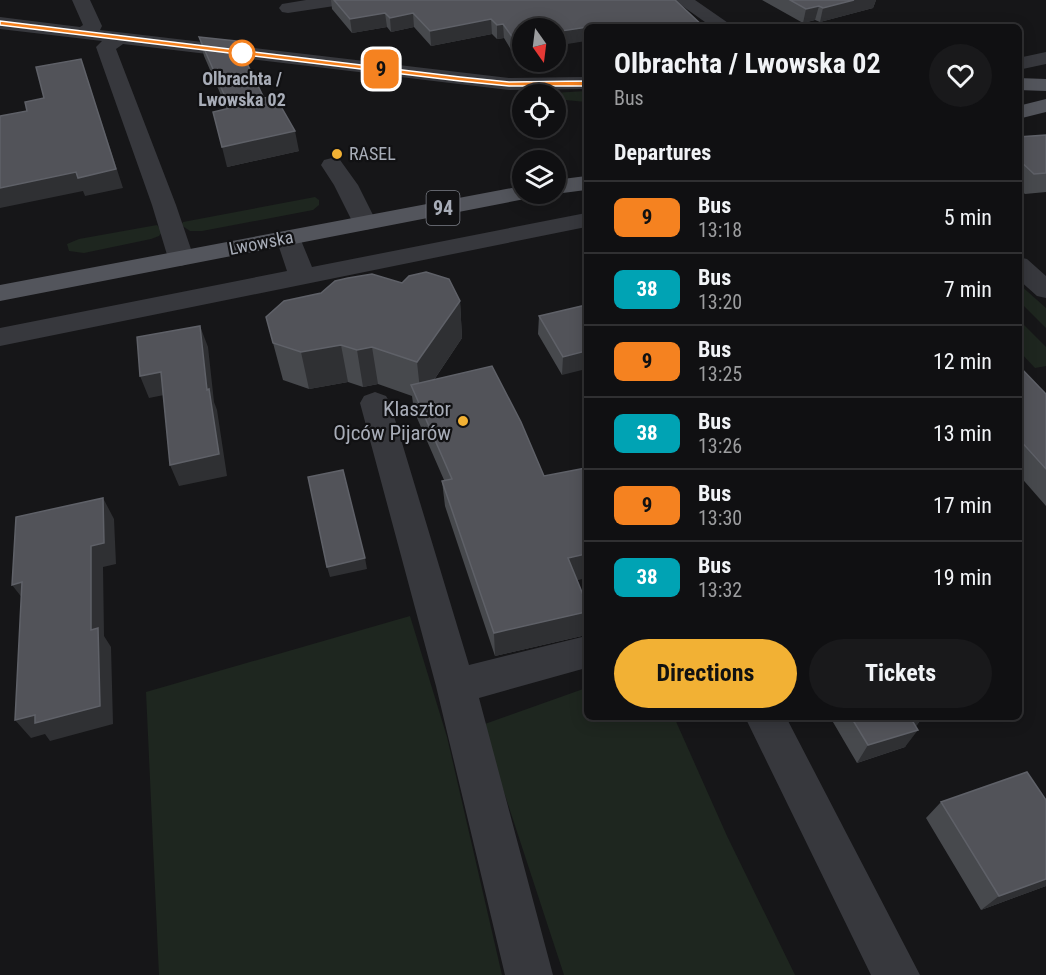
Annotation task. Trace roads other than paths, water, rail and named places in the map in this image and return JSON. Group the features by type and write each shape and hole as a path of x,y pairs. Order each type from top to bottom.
{"main road":[{"path":"1022,84 1046,85"},
{"path":"1022,112 1046,105"},
{"name":"Lwowska","path":"0,293 512,195"}],"street":[{"path":"81,0 93,26 83,34"},
{"path":"683,0 720,24"},
{"path":"288,8 333,1"},
{"path":"0,23 460,79 509,84 584,84"},
{"path":"119,38 106,47 124,104 156,179 181,258"},
{"path":"1022,63 1046,58"},
{"path":"332,165 346,185 365,223"},
{"path":"0,337 584,220"},
{"path":"290,238 302,277"},
{"path":"1022,269 1046,290"},
{"path":"375,403 456,686 529,975"},
{"path":"456,686 584,653"},
{"path":"767,720 896,975"}],"place":[{"name":"Olbrachta / Lwowska 02","path":"242,53"},
{"name":"RASEL","path":"337,154"},
{"name":"Klasztor Ojców Pijarów","path":"463,421"}]}
